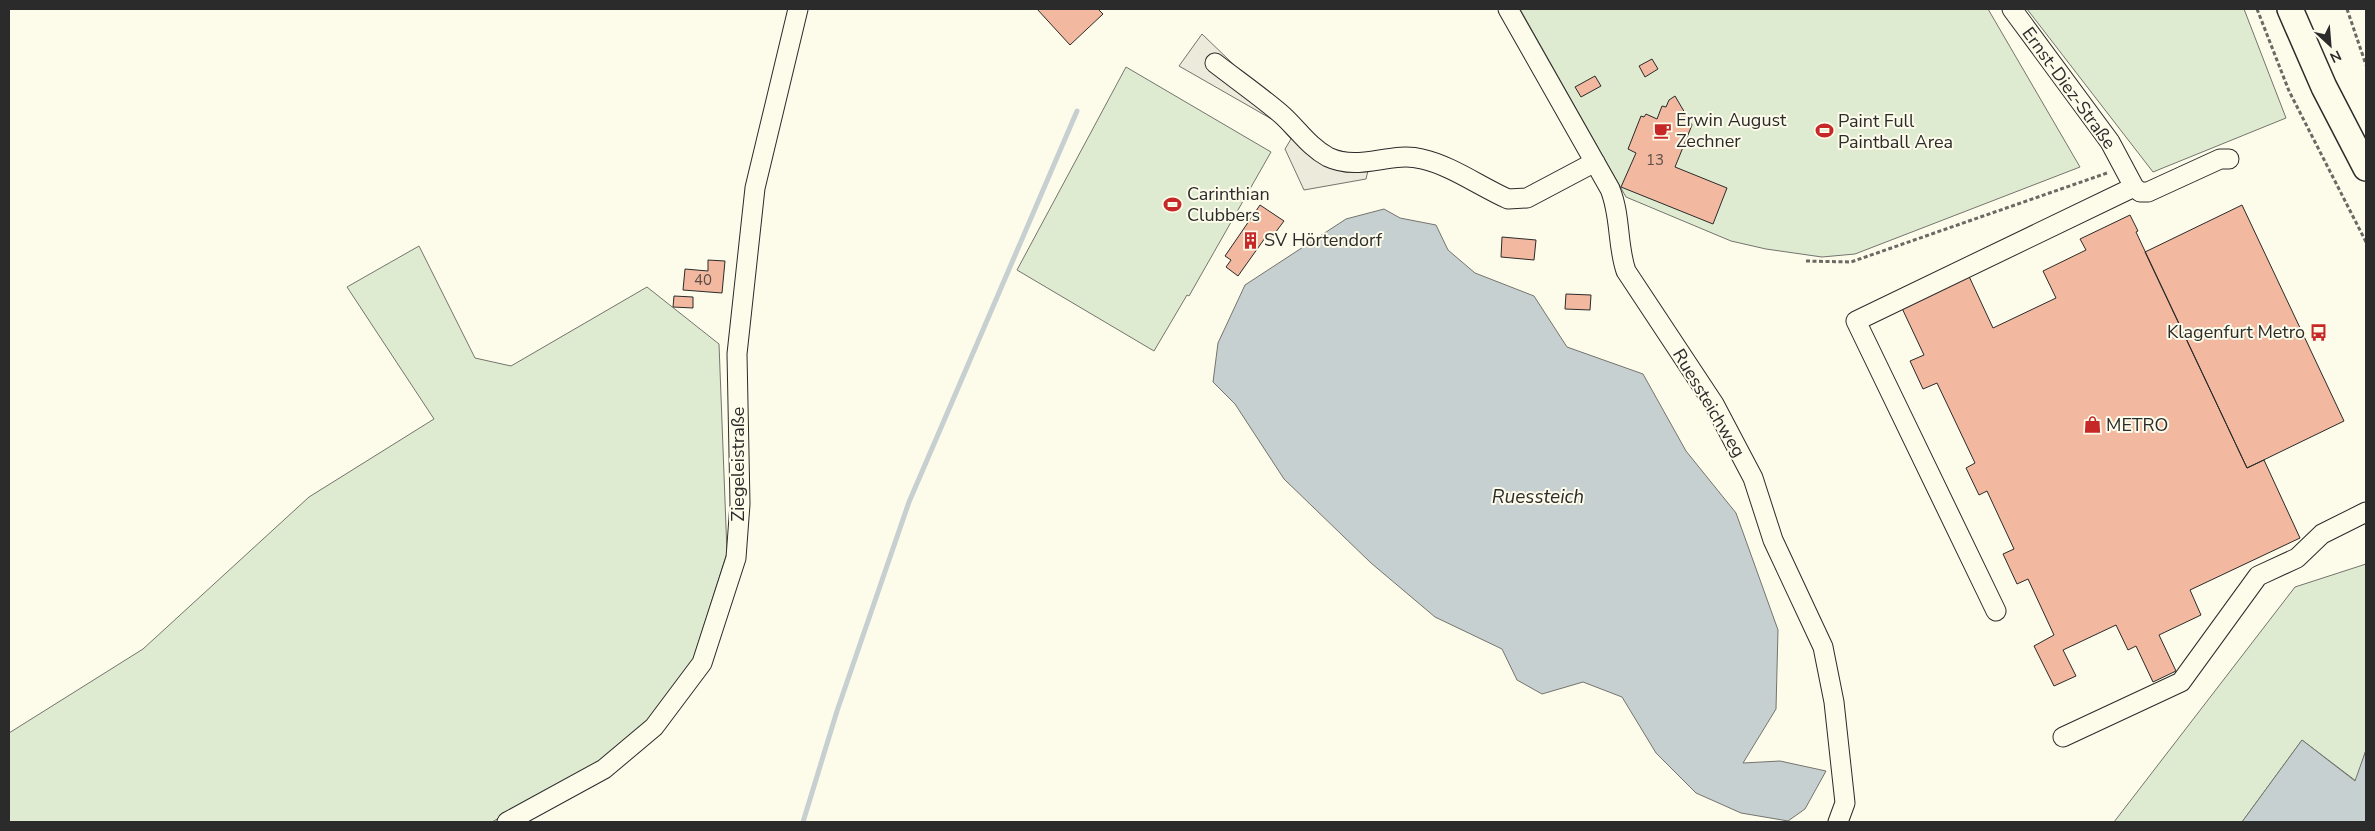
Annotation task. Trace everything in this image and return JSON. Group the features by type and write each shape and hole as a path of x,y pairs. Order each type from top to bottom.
{"main road":[{"path":"2290,9 2324,87 2366,168"}],"street":[{"name":"Ziegeleistraße","path":"506,822 604,769 654,727 702,663 736,558 740,504 737,354 755,188 798,9"},
{"name":"Ruessteichweg","path":"1508,9 1615,200 1621,257 1626,271 1714,404 1753,478 1773,540 1823,647 1834,702 1845,803 1838,822"},
{"name":"Ernst-Diez-Straße","path":"2012,9 2110,142 2134,187"},
{"path":"1215,62 1282,115 1315,149 1345,163 1364,163 1402,157 1422,158 1508,199 1518,200 1527,198 1595,162"},
{"path":"1996,612 1856,321 2134,187 2140,192 2148,192 2220,159 2229,159"},
{"path":"2063,737 2181,682 2258,576 2297,558 2322,534 2366,512"}],"path":[{"path":"2257,9 2289,91 2366,242"},
{"path":"2346,9 2366,65"},
{"path":"1806,262 1851,262 2077,182 2125,168"}],"green space":[{"name":"Paint Full Paintball Area","path":"1520,9 1988,9 2080,167 1855,254 1822,257 1766,249 1731,241 1626,197"},
{"path":"2027,9 2244,9 2286,118 2153,172"},
{"name":"Carinthian Clubbers","path":"1126,67 1271,152 1189,296 1187,295 1154,351 1017,270"},
{"path":"419,246 475,358 511,366 647,287 719,344 727,553 693,660 654,715 617,752 492,822 9,822 9,733 143,649 309,497 434,419 347,287"},
{"path":"2366,564 2366,750 2356,781 2302,740 2242,822 2114,822 2295,587"}],"shaded area":[{"path":"1202,34 1312,140 1324,147 1371,158 1366,179 1304,190 1285,149 1291,139 1275,121 1179,66"}],"water":[{"name":"Ruessteich","path":"1384,209 1400,218 1436,225 1448,250 1475,273 1534,296 1567,347 1643,374 1686,451 1736,513 1778,630 1776,709 1743,763 1780,761 1826,771 1805,809 1788,821 1741,813 1696,793 1656,753 1622,697 1583,682 1542,694 1517,680 1502,649 1435,617 1371,563 1284,479 1235,404 1213,382 1218,343 1245,285 1346,219"},
{"path":"2302,740 2355,781 2366,750 2366,822 2242,822"}],"building":[{"path":"1037,9 1098,9 1103,14 1070,45"},
{"path":"1652,59 1658,69 1645,77 1639,66"},
{"path":"1595,76 1601,86 1581,97 1575,87"},
{"path":"1675,96 1692,125 1675,167 1727,188 1713,224 1621,187 1636,153 1628,149 1641,116 1644,117 1646,114 1657,119 1662,106 1666,107 1669,100"},
{"name":"SV Hörtendorf","path":"1260,205 1284,221 1269,241 1265,238 1238,276 1226,267 1231,260 1225,256"},
{"path":"2242,205 2344,421 2247,468 2145,252"},
{"name":"METRO","path":"2130,215 2138,231 2136,232 2247,468 2264,460 2300,538 2190,590 2201,615 2159,635 2176,671 2153,682 2136,646 2128,650 2116,625 2063,650 2076,676 2054,686 2034,646 2054,635 2028,579 2017,584 2003,554 2014,549 1987,491 1979,495 1966,468 1975,463 1937,383 1923,389 1910,361 1924,355 1900,304 1967,272 1993,328 2056,298 2043,271 2086,250 2080,239"},
{"path":"1502,237 1536,240 1534,260 1501,257"},
{"path":"708,260 725,261 722,293 683,290 685,269 708,271"},
{"path":"1566,294 1591,295 1590,310 1565,309"},
{"path":"674,296 693,297 693,308 673,307"}],"waterway":[{"path":"803,822 837,711 909,502 1077,111"}],"place":[{"name":"Erwin August Zechner","path":"1662,130"},
{"name":"Paint Full Paintball Area","path":"1824,131"},
{"name":"Carinthian Clubbers","path":"1173,204"},
{"name":"SV Hörtendorf","path":"1250,240"},
{"name":"Klagenfurt Metro","path":"2319,332"},
{"name":"METRO","path":"2092,425"}]}
